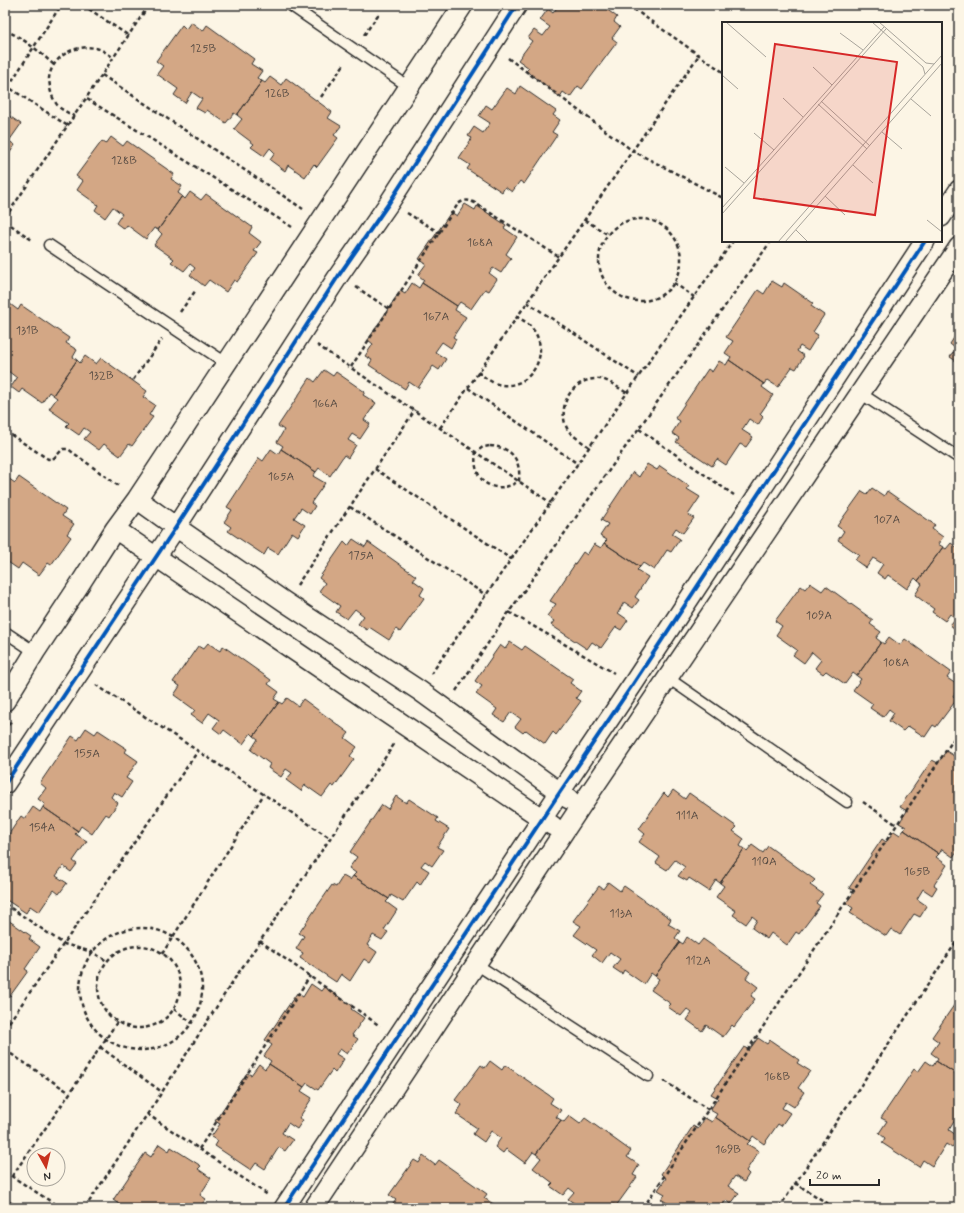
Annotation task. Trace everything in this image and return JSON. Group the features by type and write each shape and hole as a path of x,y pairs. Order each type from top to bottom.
{"street":[{"path":"5,701 115,529 137,499 463,5"},
{"path":"5,784 176,527 300,334 389,203 517,5"},
{"path":"942,216 959,190"},
{"path":"284,1207 633,684 924,242"},
{"path":"314,1208 580,806 959,247"},
{"path":"137,499 285,602 420,691 580,806"},
{"path":"115,529 563,833"}],"lane":[{"path":"290,5 409,87"},
{"path":"52,247 226,363"},
{"path":"860,393 959,458"},
{"path":"5,632 35,652"},
{"path":"668,678 844,800"},
{"path":"476,964 646,1075"}],"path":[{"path":"61,5 6,86 68,126"},
{"path":"83,5 129,36"},
{"path":"5,218 87,99 149,5"},
{"path":"628,5 722,71"},
{"path":"5,30 24,40 54,65"},
{"path":"490,45 633,151 722,197"},
{"path":"75,116 59,107 51,94 49,79 54,65 69,51 82,47 101,50 114,58"},
{"path":"440,428 699,56"},
{"path":"102,75 320,221"},
{"path":"87,99 309,238"},
{"path":"351,367 458,204 463,200 469,200 559,257"},
{"path":"389,203 440,232"},
{"path":"641,219 653,221 665,226 679,247 681,259 679,272 674,283 666,292 655,298 643,301 631,300 620,296 610,289 603,279 599,268 598,256 601,244 607,234 617,225 628,220 641,219"},
{"path":"585,220 607,234"},
{"path":"5,221 43,248 48,250 52,247"},
{"path":"420,691 732,242"},
{"path":"444,708 509,612 770,242"},
{"path":"339,275 389,309"},
{"path":"674,283 694,296"},
{"path":"527,302 639,377"},
{"path":"478,372 490,381 503,385 521,382 534,370 538,362 540,344 532,328 526,322 517,317"},
{"path":"300,334 551,503"},
{"path":"589,447 568,430 566,425 563,412 565,402 569,394 575,387 584,381 593,379 602,379 627,393"},
{"path":"468,388 578,464"},
{"path":"285,602 414,410"},
{"path":"639,429 750,506"},
{"path":"5,431 48,459 54,458 63,449 68,449 137,499"},
{"path":"497,446 511,453 516,458 519,465 519,482 507,487 498,488 490,486 477,474 474,466 476,452 483,447 497,446"},
{"path":"375,469 511,559"},
{"path":"350,507 486,596"},
{"path":"509,612 633,684"},
{"path":"79,674 330,838"},
{"path":"85,1208 260,941 406,726"},
{"path":"643,1208 959,732"},
{"path":"5,1028 198,751"},
{"path":"162,954 264,794"},
{"path":"844,800 847,797 859,800 897,825"},
{"path":"5,904 64,944 92,952 107,961"},
{"path":"129,929 152,929 162,932 182,944 189,951 195,961 200,976 202,992 201,1003 192,1023 182,1034 169,1044 160,1048 139,1051 129,1050 119,1047 105,1039 87,1020 80,1001 80,980 84,966 92,952 109,937 129,929"},
{"path":"778,1208 959,938"},
{"path":"260,941 397,1038"},
{"path":"139,946 151,948 162,954 171,962 178,973 180,985 179,998 174,1010 163,1021 148,1028 137,1029 127,1027 117,1022 108,1015 101,1005 98,994 98,983 101,972 107,961 116,953 127,948 139,946"},
{"path":"199,1149 310,976"},
{"path":"174,1010 192,1023"},
{"path":"12,1176 117,1022"},
{"path":"100,1047 162,1092"},
{"path":"5,1050 70,1093"},
{"path":"646,1075 649,1073 656,1075 709,1110"},
{"path":"147,1114 284,1207"},
{"path":"5,1172 61,1208"},
{"path":"795,1183 834,1208"},
{"path":"957,1208 959,1204"}],"building":[{"path":"559,5 601,5 617,17 614,22 620,27 612,38 617,42 582,89 578,86 570,97 563,92 560,97 526,71 529,68 518,60 532,41 528,38 534,30 543,36 550,27 540,20 548,9 553,13"},
{"path":"191,22 203,31 207,25 254,59 251,64 262,71 257,78 262,81 237,115 234,113 226,123 207,110 205,113 196,108 202,99 192,92 185,103 174,95 178,89 157,74 163,66 156,61 182,25 186,29"},
{"path":"270,77 281,85 286,78 332,112 328,118 341,126 334,135 338,138 317,167 314,164 305,177 288,165 285,171 270,160 275,153 270,148 264,156 251,147 254,144 234,129 242,119 237,115 262,81 265,83"},
{"path":"520,86 556,111 553,115 560,120 552,132 557,135 524,184 520,181 512,192 505,187 502,192 467,169 470,165 459,158 472,138 468,136 474,127 483,133 490,123 479,116 486,105 492,109 507,88 516,94"},
{"path":"5,109 10,112 8,115 21,124 9,141 15,145 5,160"},
{"path":"111,137 123,146 127,141 174,174 171,179 182,186 178,193 182,196 158,230 154,228 146,239 127,225 124,229 116,223 122,214 113,207 105,218 95,210 98,205 77,190 83,181 76,176 102,141 106,144"},
{"path":"190,192 201,200 206,194 252,227 249,233 261,242 254,251 258,253 237,282 234,280 226,292 209,280 204,286 190,275 195,268 190,264 184,271 171,262 174,259 154,245 162,234 158,230 182,196 185,199"},
{"path":"465,204 475,210 477,206 506,225 504,228 517,237 506,254 511,258 501,273 493,268 489,273 497,279 489,291 485,289 471,309 460,302 457,306 422,283 424,280 418,275 426,264 419,259 451,212 457,216"},
{"path":"772,281 782,287 784,283 813,303 811,306 824,315 813,332 818,335 808,351 800,346 797,351 804,356 796,369 792,367 778,387 767,380 764,384 729,360 731,357 725,353 733,341 726,337 758,290 764,294"},
{"path":"412,283 419,288 422,283 457,306 455,310 466,317 453,337 456,339 451,348 442,342 435,352 446,359 439,370 433,366 418,388 409,382 405,389 369,365 372,360 365,356 373,344 368,340 400,291 405,294"},
{"path":"6,301 18,310 21,305 69,338 66,343 77,350 73,357 77,360 53,395 49,392 42,403 22,389 19,393 11,387 17,378 8,371 5,375"},
{"path":"959,330 959,363 950,357 956,349 950,344"},
{"path":"85,356 96,364 101,358 147,391 143,397 155,405 149,415 153,417 132,446 129,444 120,456 104,444 99,450 84,439 90,432 84,428 79,435 66,426 69,423 49,409 57,398 53,395 77,360 80,363"},
{"path":"729,360 764,384 762,387 773,395 760,414 763,417 758,425 749,419 742,430 753,437 746,447 740,444 726,465 717,459 712,466 676,442 679,438 672,433 680,421 675,418 708,369 712,372 719,361 726,365"},
{"path":"324,370 333,376 336,372 365,392 363,395 376,403 364,420 370,424 360,439 352,434 348,440 356,445 348,458 344,455 330,476 319,468 316,472 281,449 283,446 277,442 284,430 278,426 310,378 315,382"},
{"path":"271,449 278,454 281,449 316,472 313,476 325,483 311,503 315,506 310,514 301,508 294,518 305,525 298,536 292,532 278,554 268,548 264,555 228,531 231,527 224,522 232,510 227,507 259,458 263,461"},
{"path":"647,464 657,470 660,466 689,486 687,489 700,497 688,515 694,518 683,533 676,528 672,534 680,539 671,552 667,550 654,570 643,563 640,567 604,543 607,540 600,536 608,524 601,520 633,472 639,477"},
{"path":"5,476 15,483 19,477 66,510 62,516 74,524 67,534 71,537 51,565 48,563 39,575 22,563 18,569 5,560 5,555 8,551 5,549"},
{"path":"872,488 884,496 887,491 935,525 932,529 943,537 938,544 943,547 918,581 915,578 907,589 888,575 885,579 877,573 883,564 873,558 866,568 855,560 859,555 838,540 844,531 837,526 862,491 867,494"},
{"path":"353,539 365,547 368,542 416,576 413,580 424,588 420,595 424,598 400,632 396,629 389,640 369,627 367,630 358,624 364,616 355,609 347,619 336,612 340,606 319,591 325,583 319,578 344,542 348,546"},
{"path":"604,543 640,567 637,570 648,577 635,597 639,600 633,608 624,602 618,613 628,620 621,630 616,627 601,648 592,642 587,649 551,625 554,621 547,616 556,604 550,601 583,552 587,555 594,544 601,548"},
{"path":"951,543 959,549 959,632 950,625 956,618 950,614 945,621 932,612 934,609 915,595 922,584 918,581 943,547 946,549"},
{"path":"810,583 822,591 826,586 873,620 870,624 881,632 876,638 881,642 857,676 853,673 845,684 826,671 823,674 815,668 821,660 812,652 804,663 793,655 797,650 776,635 782,626 775,621 801,586 805,589"},
{"path":"889,637 900,645 905,639 951,672 947,678 959,686 953,696 957,699 936,727 933,725 925,737 908,726 903,731 889,721 894,713 889,709 883,717 870,708 873,704 853,690 861,679 857,676 881,642 884,644"},
{"path":"510,642 522,650 525,646 573,679 570,683 581,691 576,698 581,701 556,735 553,732 545,744 526,730 523,733 515,727 521,719 511,712 504,722 493,715 497,709 476,694 482,686 475,681 500,645 505,649"},
{"path":"208,643 220,651 223,646 271,680 268,684 279,692 274,699 279,702 254,736 251,733 243,744 224,730 221,734 213,728 219,720 209,713 202,723 191,715 195,710 174,695 180,686 173,682 198,646 203,649"},
{"path":"287,698 298,706 303,699 349,733 345,738 357,747 350,756 354,759 334,787 331,785 322,797 305,785 301,791 286,780 292,773 286,769 281,777 268,768 270,764 251,750 258,739 254,736 279,702 282,704"},
{"path":"86,728 95,734 98,730 127,749 125,752 138,761 126,778 132,782 122,797 114,792 111,797 118,803 109,816 106,814 92,834 81,826 78,831 43,807 45,804 38,799 46,788 40,783 72,736 78,740"},
{"path":"946,751 956,757 959,754 959,848 953,857 942,849 939,854 904,830 906,827 899,823 907,811 900,807 932,760 938,763"},
{"path":"673,790 685,799 689,793 737,827 733,831 744,839 740,846 744,849 720,883 716,880 709,891 689,878 687,881 678,876 685,867 675,860 667,870 656,863 660,857 639,842 645,834 639,829 664,793 668,797"},
{"path":"396,796 406,803 409,799 438,818 436,821 449,829 437,847 443,850 432,866 425,861 421,866 429,871 420,885 417,882 403,902 391,895 389,899 353,876 356,873 349,868 357,857 350,852 382,805 388,809"},
{"path":"33,807 40,812 43,807 78,831 75,834 87,841 73,861 77,864 71,872 63,866 56,876 67,883 59,894 54,890 39,912 30,906 26,913 5,899 5,840 21,816 25,819"},
{"path":"904,830 939,854 936,857 947,865 934,885 937,887 932,895 923,889 917,899 927,906 920,917 914,914 900,935 891,929 886,936 850,913 853,908 846,903 855,891 849,888 882,839 886,842 894,831 900,835"},
{"path":"752,845 763,853 768,846 815,880 810,885 823,894 816,903 820,906 799,934 796,932 787,945 771,933 767,939 752,928 757,920 752,916 746,924 733,915 736,911 716,897 724,886 720,883 744,849 747,851"},
{"path":"343,876 350,880 353,876 389,899 386,902 397,910 384,930 388,932 382,940 373,935 367,945 377,952 370,963 364,959 350,981 341,974 336,982 300,958 303,953 296,949 304,936 299,933 332,885 336,887"},
{"path":"608,882 620,891 624,886 671,919 668,924 680,931 675,938 680,942 655,976 651,973 644,984 624,970 622,974 613,968 620,959 610,952 602,963 592,955 596,950 574,935 581,926 573,921 599,886 603,889"},
{"path":"5,918 31,936 29,939 40,947 25,969 28,971 10,996 5,993"},
{"path":"687,937 698,945 703,939 750,972 746,978 758,987 751,996 755,999 734,1027 732,1025 723,1037 706,1025 702,1031 687,1020 692,1013 687,1009 681,1016 668,1007 671,1004 651,990 659,979 655,976 680,942 683,944"},
{"path":"311,984 321,991 324,987 353,1006 351,1009 364,1018 352,1035 358,1039 347,1054 340,1049 336,1054 344,1059 335,1073 332,1070 318,1090 307,1083 304,1087 269,1064 271,1061 264,1056 272,1045 265,1040 297,993 303,997"},
{"path":"959,998 959,1076 936,1061 938,1058 931,1053 939,1042 932,1037"},
{"path":"758,1038 767,1044 770,1040 799,1060 797,1063 810,1071 798,1088 804,1092 794,1107 786,1102 782,1108 790,1113 781,1126 778,1124 764,1144 753,1136 750,1141 715,1117 717,1114 710,1110 718,1098 711,1094 744,1047 749,1050"},
{"path":"490,1061 502,1070 505,1065 553,1098 550,1103 561,1110 556,1117 561,1120 536,1154 533,1152 525,1163 506,1149 503,1153 495,1147 501,1138 491,1131 484,1142 473,1134 477,1128 456,1114 462,1105 455,1100 481,1065 485,1068"},
{"path":"926,1061 933,1066 936,1061 959,1076 959,1122 955,1120 949,1130 959,1137 952,1148 946,1144 932,1166 923,1160 919,1167 882,1143 885,1138 879,1133 887,1121 881,1118 914,1069 918,1072"},
{"path":"259,1064 265,1069 269,1064 304,1087 301,1091 312,1098 299,1118 303,1120 297,1129 288,1123 282,1133 293,1140 285,1151 279,1147 265,1169 256,1163 251,1170 215,1146 218,1141 211,1137 220,1124 215,1121 247,1073 251,1075"},
{"path":"569,1116 580,1124 585,1118 631,1151 627,1157 639,1165 633,1175 637,1177 616,1206 613,1204 610,1208 593,1208 587,1204 585,1208 581,1208 568,1199 574,1192 569,1188 563,1195 550,1186 553,1183 533,1168 541,1158 536,1154 561,1120 564,1122"},
{"path":"715,1117 750,1141 747,1144 759,1151 746,1171 749,1174 744,1182 735,1176 728,1186 739,1193 731,1204 726,1200 721,1208 675,1208 661,1199 665,1194 658,1190 666,1178 661,1174 693,1126 698,1129 705,1118 712,1122"},
{"path":"159,1144 169,1151 171,1147 201,1166 198,1169 211,1178 200,1195 206,1199 199,1208 118,1208 120,1205 113,1200 145,1153 151,1157"},
{"path":"423,1156 435,1165 439,1160 487,1194 484,1198 495,1205 493,1208 390,1208 396,1200 389,1195 414,1160 419,1163"},
{"path":"5,1198 20,1208 5,1208"}],"cycle path":[{"path":"5,784 176,527 339,275 389,203 517,5"},
{"path":"284,1208 633,684 924,242"}]}
